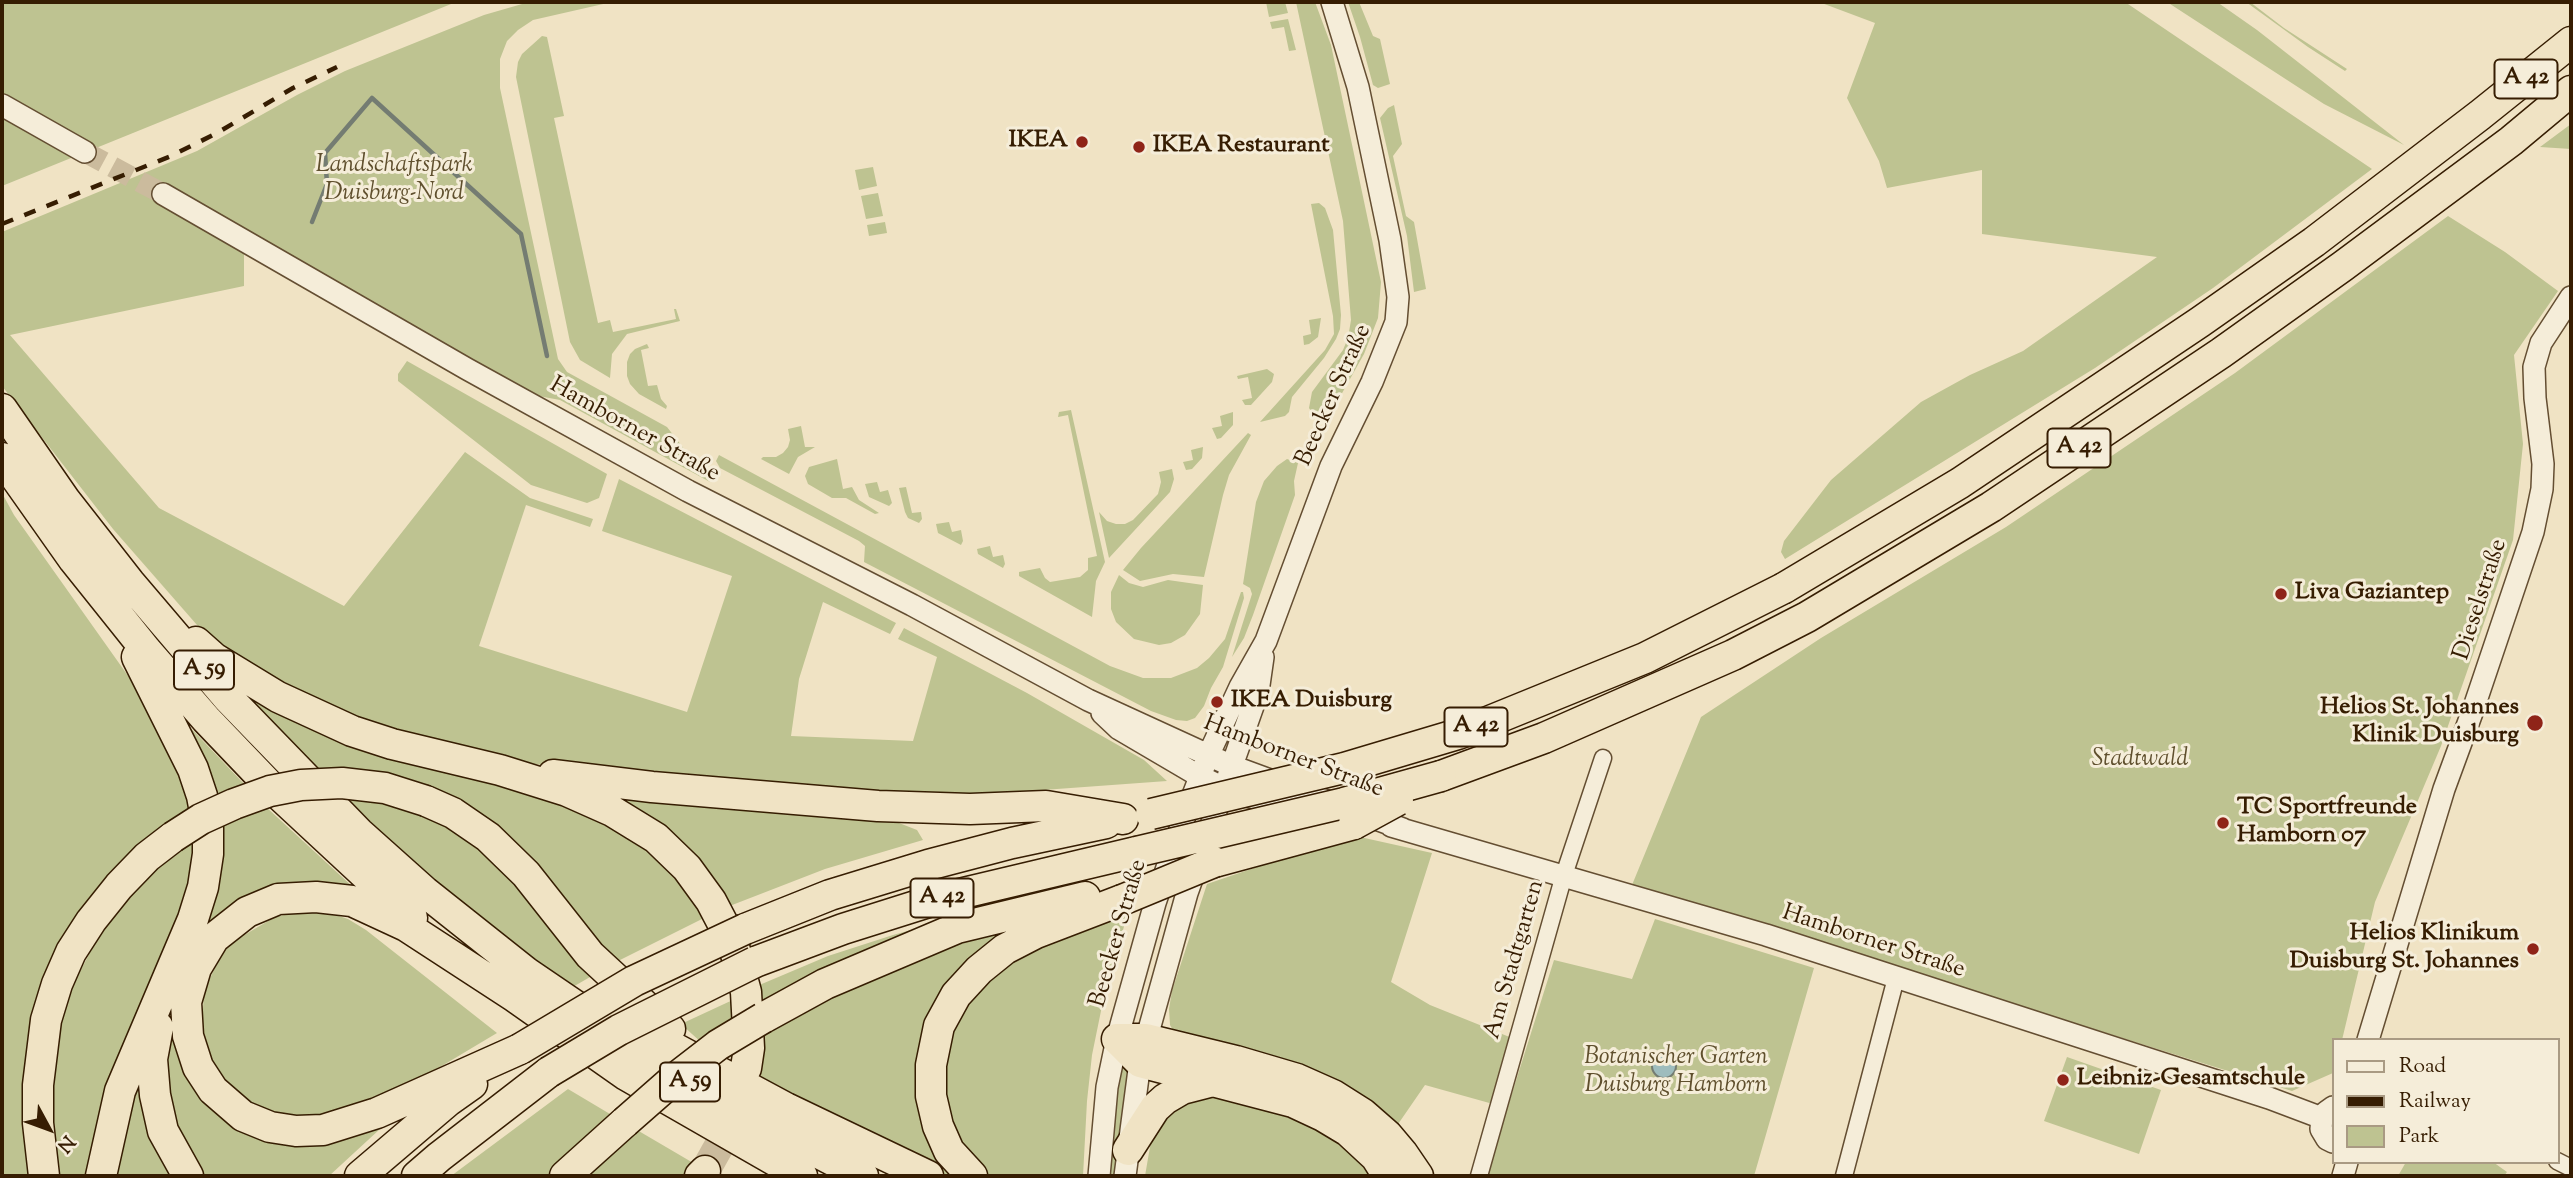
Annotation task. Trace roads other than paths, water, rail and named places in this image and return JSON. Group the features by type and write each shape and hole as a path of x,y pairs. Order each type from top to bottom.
{"highway":[{"name":"A 42","path":"360,1176 448,1101 520,1049 634,981 745,929 830,895 928,865 1012,843 1137,817 1344,768 1458,734 1645,658 1784,588 1960,483 2200,322 2314,242 2571,42"},
{"name":"A 42","path":"417,1176 549,1072 619,1030 755,962 843,929 938,899 1343,803 1441,776 1556,733 1734,655 1807,617 1991,507 2221,353 2511,141 2571,91"},
{"name":"A 59","path":"2,409 65,500 118,591"},
{"name":"A 59","path":"2,458 51,529 228,698 359,833 425,892 521,985 626,1075 802,1176"},
{"path":"118,591 214,658 278,696 352,731 392,744 500,770 567,791 612,811 656,838 687,868 711,901 733,943 746,992 749,1048 746,1068"},
{"path":"101,1176 120,1090 193,919 203,887 208,854 208,828 193,769 150,681 118,591"},
{"path":"500,770 652,787 878,806 970,809 1046,806 1137,817"},
{"path":"972,1176 949,1152 937,1126 931,1096 931,1065 939,1026 956,995 979,970 1005,949 1125,893 1214,862 1354,824 1441,776"},
{"path":"44,1176 38,1123 38,1085 46,1020 57,984 71,953 105,903 147,857 173,837 234,804 270,791 301,785 342,783 384,788 453,813 488,837 526,874 590,955 634,998 715,1068"},
{"path":"565,1176 674,1079 718,1045 825,984 957,928 1125,893"},
{"path":"520,1049 377,1113 323,1130 296,1131 270,1127 243,1116 213,1090 198,1067 188,1036 186,1002 195,968 214,938 247,912 278,899 316,897 352,901 521,985 715,1068 786,1108 928,1176"},
{"name":"A 59","path":"521,985 646,1054 732,1108 863,1176"},
{"path":"164,988 152,1059 155,1096 163,1131 188,1176"},
{"path":"1134,1047 1213,1081 1293,1102 1323,1115 1348,1131 1376,1157 1388,1176"},
{"path":"1134,1047 1236,1061 1297,1079 1333,1095 1363,1114 1387,1135 1418,1176"},
{"path":"1127,1163 1155,1108 1182,1089 1213,1081"},
{"path":"689,1113 706,1134 775,1176"}],"street":[{"name":"Beecker Straße","path":"1127,1163 1134,1047 1155,903 1199,776 1240,687 1266,641 1331,466 1372,382 1396,322 1396,271 1383,204 1358,87 1332,2"},
{"path":"2,105 86,152"},
{"name":"Hamborner Straße","path":"163,194 467,369 688,491 912,605 1088,700 1232,766 1403,829"},
{"name":"Dieselstraße","path":"2369,1038 2444,789 2533,532 2542,489 2543,464 2534,368 2540,343 2568,301"},
{"name":"Beecker Straße","path":"1100,1176 1107,1087 1134,1047 1258,692 1266,641"},
{"name":"Hamborner Straße","path":"1088,700 1119,729 1199,776 1250,797 1403,829 1564,875 1766,935 2234,1087 2328,1112"},
{"name":"Am Stadtgarten","path":"1479,1176 1564,875 1603,758"},
{"path":"1844,1176 1896,978"},
{"path":"2328,1112 2321,1129 2327,1139 2332,1142"}],"water":[{"path":"1664,1054 1673,1057 1676,1066 1673,1075 1664,1078 1655,1075 1652,1066 1655,1057"}],"waterway":[{"path":"312,222 327,184 325,153 372,98 521,234 547,356"}],"tunnel":[{"path":"85,152 163,194"},
{"path":"705,1171 736,1108"}],"railway":[{"path":"2,224 171,156 217,133 293,88 337,67"}],"place":[{"name":"IKEA","path":"1082,142"},
{"name":"IKEA Restaurant","path":"1139,147"},
{"name":"Liva Gaziantep","path":"2281,594"},
{"name":"IKEA Duisburg","path":"1217,702"},
{"name":"Helios St. Johannes Klinik Duisburg","path":"2535,723"},
{"name":"TC Sportfreunde Hamborn 07","path":"2223,823"},
{"name":"Helios Klinikum Duisburg St. Johannes","path":"2533,949"},
{"name":"Leibniz-Gesamtschule","path":"2063,1080"}],"park label":[{"name":"Landschaftspark Duisburg-Nord","path":"394,181"},
{"name":"Stadtwald","path":"2140,761"},
{"name":"Botanischer Garten Duisburg Hamborn","path":"1676,1073"}]}
